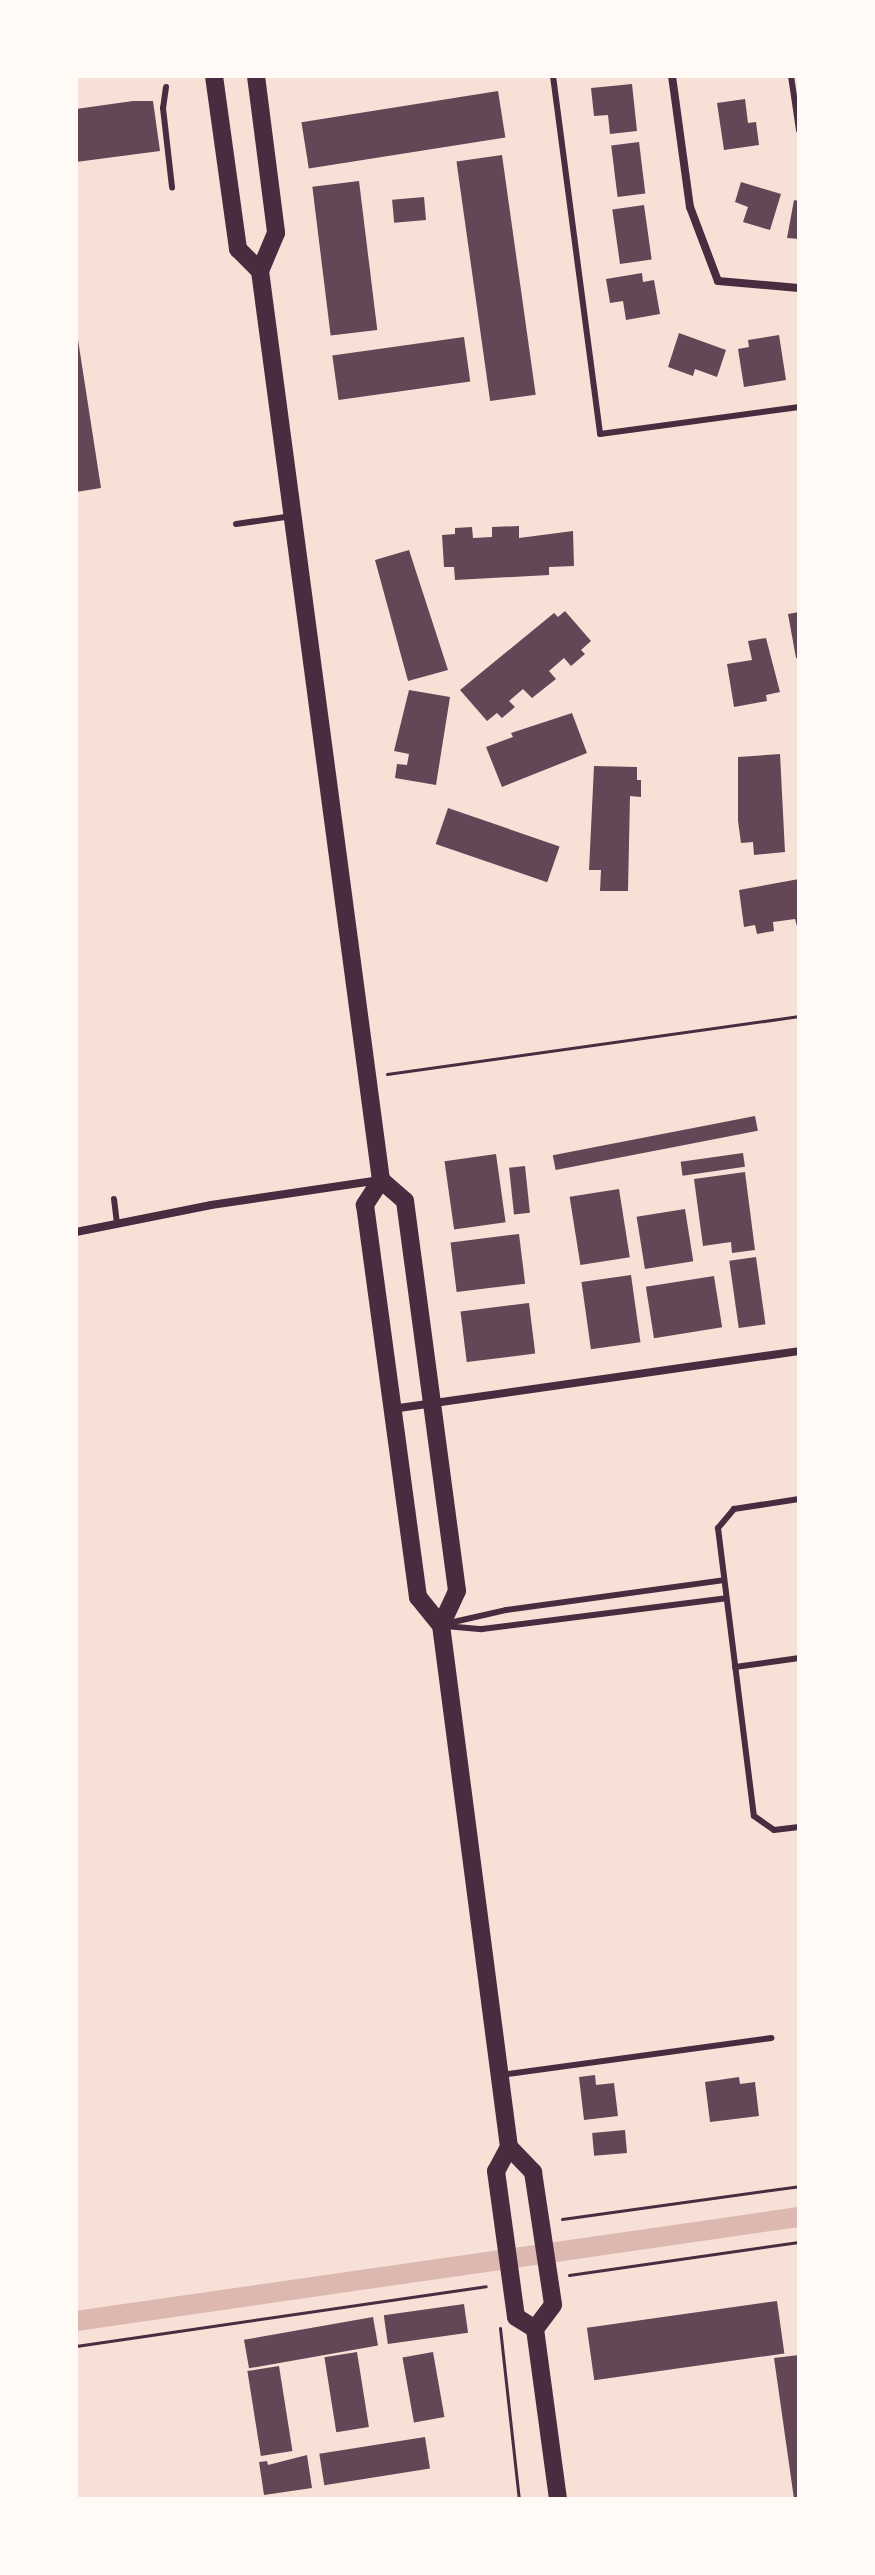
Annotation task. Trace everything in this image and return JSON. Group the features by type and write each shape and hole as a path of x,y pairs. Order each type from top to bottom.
{"main road":[{"path":"214,76 238,249 260,271"},
{"path":"256,76 276,233 260,271 381,1180 365,1205 418,1597 441,1625 509,2147 496,2171 516,2317 535,2329"},
{"path":"381,1180 405,1201 457,1591 441,1625"},
{"path":"509,2147 533,2172 548,2269 553,2305 535,2329 558,2499"}],"street":[{"path":"672,76 690,207 718,281 799,288"},
{"path":"76,1232 381,1180"},
{"path":"391,1409 799,1351"}],"lane":[{"path":"553,76 600,434 799,407"},
{"path":"791,76 799,130"},
{"path":"166,87 163,108 172,187"},
{"path":"236,524 293,516"},
{"path":"114,1199 117,1224"},
{"path":"799,1499 734,1509 718,1528 754,1816 774,1830 799,1827"},
{"path":"441,1625 506,1610 724,1580"},
{"path":"441,1625 482,1629 726,1598"},
{"path":"735,1667 799,1658"},
{"path":"500,2075 771,2038"}],"path":[{"path":"367,1077 799,1016"},
{"path":"562,2219 799,2186"},
{"path":"569,2275 799,2242"},
{"path":"76,2346 486,2286"},
{"path":"499,2320 519,2499"}],"building":[{"path":"632,84 637,131 610,134 608,115 594,116 591,88"},
{"path":"498,91 505,137 309,169 301,122"},
{"path":"745,99 748,123 756,122 759,145 724,150 717,103"},
{"path":"153,101 160,151 76,162 76,109"},
{"path":"639,142 645,194 618,197 611,145"},
{"path":"502,155 536,395 490,401 456,161"},
{"path":"359,181 377,330 331,336 312,187"},
{"path":"741,182 781,194 770,230 743,222 748,207 735,202"},
{"path":"424,197 426,220 394,223 392,200"},
{"path":"794,200 799,201 799,239 787,238"},
{"path":"644,205 652,259 620,264 612,209"},
{"path":"642,273 643,282 654,280 660,314 626,320 623,301 610,303 606,279"},
{"path":"76,327 101,488 76,492"},
{"path":"679,333 726,350 717,377 695,369 693,376 668,367"},
{"path":"779,335 786,380 744,387 738,349 749,347 748,340"},
{"path":"464,337 470,382 339,400 332,356"},
{"path":"519,526 519,538 573,531 574,566 549,567 549,575 455,580 454,567 444,567 442,535 455,534 455,528 472,527 473,538 492,537 492,527"},
{"path":"409,550 448,670 408,681 375,560"},
{"path":"565,611 591,641 581,650 585,654 571,666 564,658 549,671 556,679 532,698 523,689 509,701 515,707 502,718 497,713 487,721 460,690 554,613 558,617"},
{"path":"799,612 799,658 796,658 788,614"},
{"path":"766,638 780,692 766,695 767,701 734,707 727,664 752,660 748,641"},
{"path":"409,690 450,697 436,785 395,778 397,764 407,765 409,754 394,751"},
{"path":"572,713 587,753 502,787 486,747 513,737 511,733"},
{"path":"780,754 785,852 754,855 753,842 741,843 738,757"},
{"path":"594,766 637,767 637,780 641,780 641,797 630,796 628,891 600,891 601,870 589,870"},
{"path":"448,808 560,846 547,882 436,844"},
{"path":"799,879 799,934 795,919 773,922 774,931 757,934 755,925 744,927 739,890"},
{"path":"755,1116 758,1131 556,1170 553,1155"},
{"path":"743,1153 745,1167 683,1176 681,1162"},
{"path":"496,1154 506,1222 454,1230 445,1161"},
{"path":"525,1166 530,1213 514,1214 509,1168"},
{"path":"745,1172 755,1250 732,1253 731,1242 703,1246 694,1179"},
{"path":"619,1189 630,1257 580,1265 570,1197"},
{"path":"685,1209 693,1261 645,1269 637,1217"},
{"path":"519,1234 525,1284 457,1292 451,1242"},
{"path":"756,1257 765,1324 739,1328 729,1261"},
{"path":"631,1275 640,1342 591,1349 581,1282"},
{"path":"714,1276 722,1327 654,1338 646,1287"},
{"path":"529,1303 535,1354 467,1362 461,1311"},
{"path":"595,2075 596,2085 614,2083 618,2116 584,2120 579,2077"},
{"path":"739,2077 740,2084 755,2082 759,2116 710,2122 705,2082"},
{"path":"625,2130 627,2153 594,2156 592,2133"},
{"path":"777,2301 784,2353 594,2380 587,2328"},
{"path":"464,2304 468,2333 388,2344 384,2315"},
{"path":"373,2317 378,2346 249,2368 244,2340"},
{"path":"357,2352 369,2427 336,2432 324,2357"},
{"path":"433,2352 444,2417 414,2422 402,2357"},
{"path":"799,2355 799,2499 794,2499 774,2358"},
{"path":"279,2366 292,2451 261,2456 247,2371"},
{"path":"425,2437 430,2469 324,2485 319,2454"},
{"path":"307,2455 312,2488 264,2495 259,2462 267,2461 268,2465"}],"waterway":[{"path":"76,2321 799,2217"}]}
